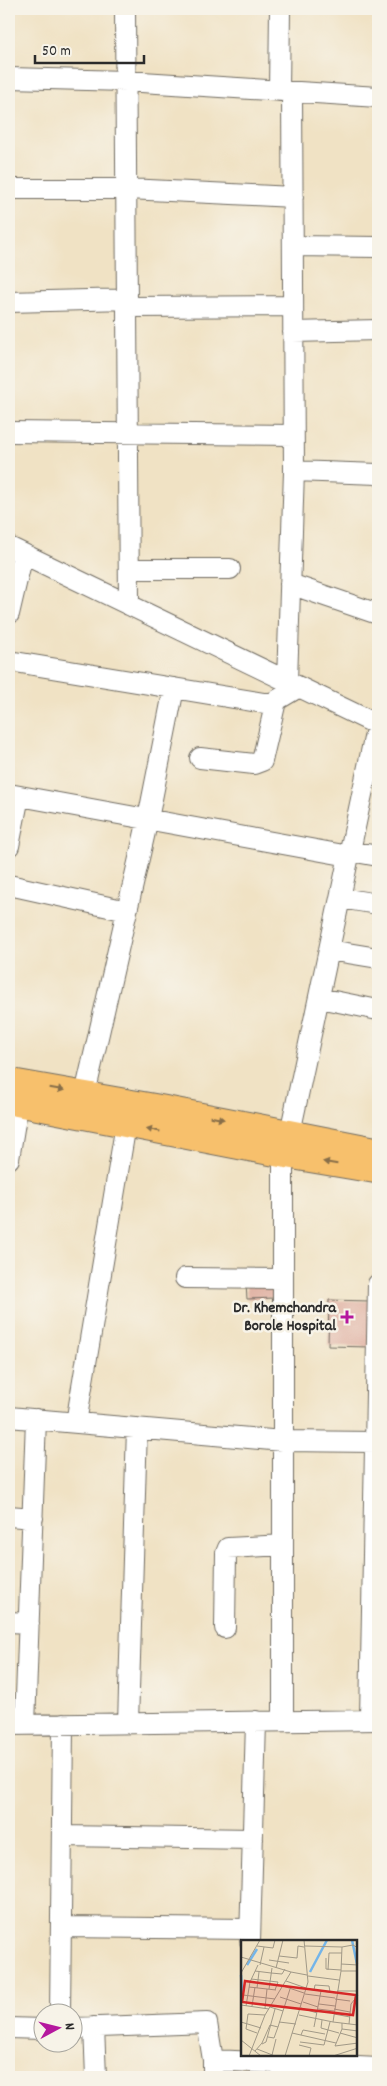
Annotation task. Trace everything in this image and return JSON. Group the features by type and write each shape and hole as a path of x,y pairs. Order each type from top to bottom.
{"main road":[{"path":"9,1081 84,1094 287,1144 378,1171"},
{"path":"14,1103 126,1124 287,1144 378,1150"}],"street":[{"path":"125,9 128,190 129,605"},
{"path":"200,758 254,764 262,761 276,701 293,684 290,584 294,471 293,246 292,197 280,9"},
{"path":"9,78 126,81 378,97"},
{"path":"9,190 128,190 292,197"},
{"path":"293,246 378,247"},
{"path":"9,302 293,306"},
{"path":"293,332 378,330"},
{"path":"9,432 293,435"},
{"path":"294,471 378,474"},
{"path":"9,614 16,551 378,725 287,1144 283,1279 284,1720"},
{"path":"128,569 230,569"},
{"path":"290,584 378,614"},
{"path":"9,660 264,703 276,701"},
{"path":"84,1094 148,819 174,688"},
{"path":"9,846 14,795 349,853 378,856"},
{"path":"9,885 127,911"},
{"path":"340,898 378,904"},
{"path":"329,950 378,958"},
{"path":"319,998 378,1010"},
{"path":"9,1159 14,1103"},
{"path":"76,1423 126,1124"},
{"path":"185,1278 283,1279"},
{"path":"36,1419 29,1623 21,1718 62,1724 374,1719 375,1442 378,1284"},
{"path":"9,1417 283,1441 375,1442"},
{"path":"128,1723 137,1428"},
{"path":"9,1516 33,1518"},
{"path":"225,1628 226,1553 228,1548 284,1545"},
{"path":"9,1622 29,1623"},
{"path":"61,1927 250,1935 256,1721"},
{"path":"60,2004 62,1724"},
{"path":"62,1836 253,1839"},
{"path":"82,2028 207,2023 213,2068 378,2068"},
{"path":"94,2027 96,2077"},
{"path":"9,2028 32,2029"}],"building":[{"path":"275,1284 275,1298 247,1299 246,1285"},
{"path":"329,1300 370,1301 369,1347 328,1346"}],"place":[{"name":"Dr. Khemchandra Borole Hospital","path":"347,1317"}]}
